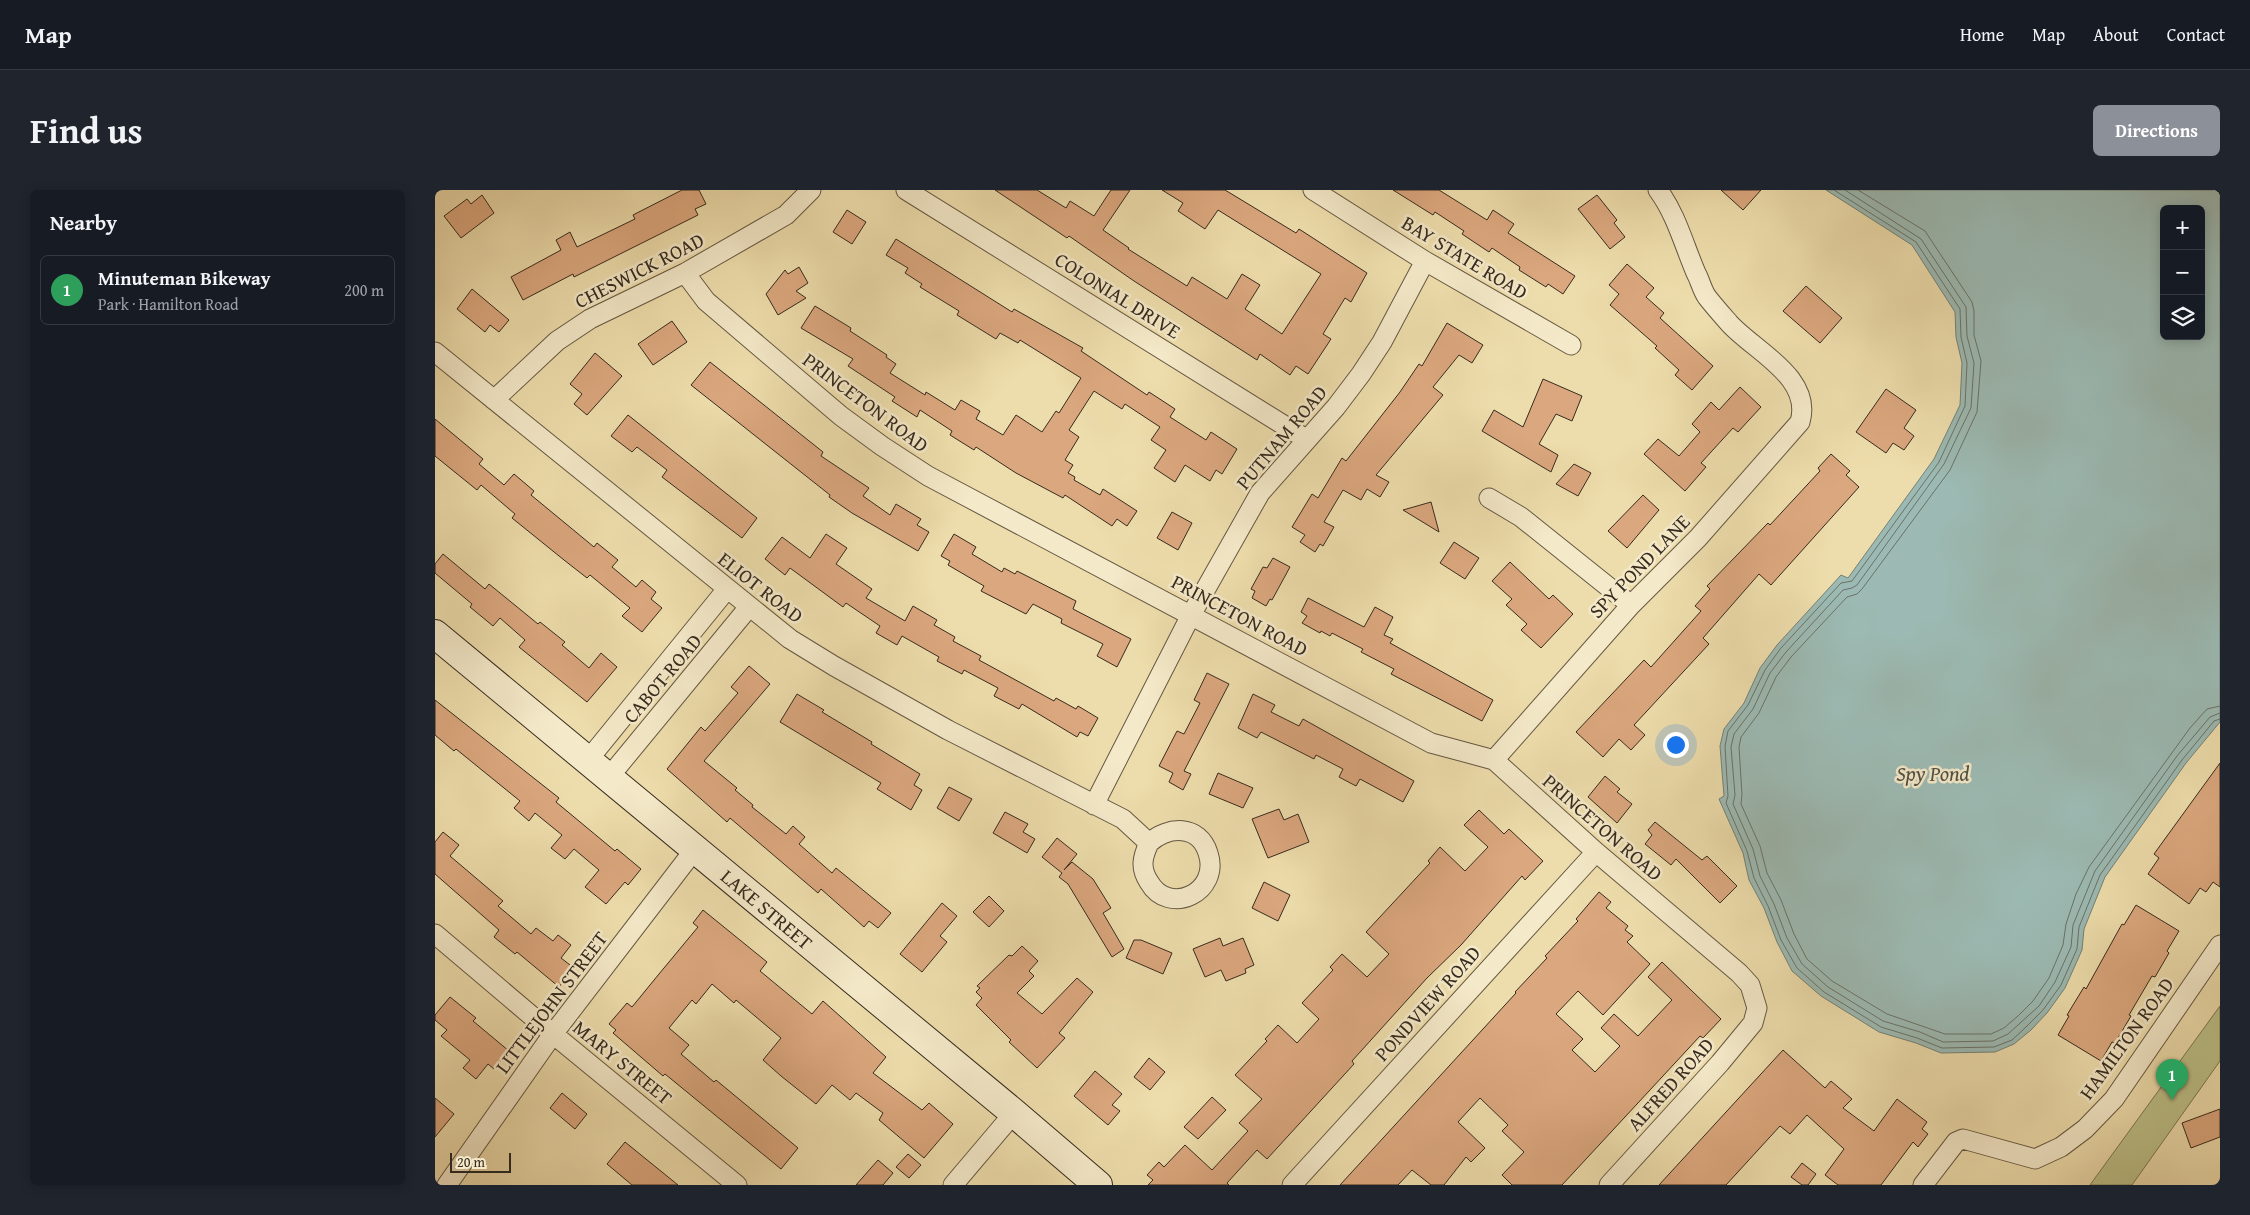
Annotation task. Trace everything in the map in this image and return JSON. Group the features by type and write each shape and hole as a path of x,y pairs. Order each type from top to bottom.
{"main road":[{"name":"LAKE STREET","path":"435,634 1014,1113 1098,1185"}],"street":[{"name":"CHESWICK ROAD","path":"494,400 557,341 590,319 685,273 786,215 811,190"},
{"name":"COLONIAL DRIVE","path":"906,190 1307,440"},
{"name":"BAY STATE ROAD","path":"1313,190 1425,261 1571,345"},
{"name":"SPY POND LANE","path":"1494,760 1631,605 1698,538 1800,422 1803,412 1801,397 1791,380 1765,354 1731,325 1706,296 1681,234 1658,190"},
{"name":"PUTNAM ROAD","path":"1094,805 1191,615 1260,493 1336,407 1382,342 1425,261"},
{"name":"PRINCETON ROAD","path":"685,273 706,301 841,416 928,476 1431,743 1494,760 1596,852 1739,972 1751,985 1757,1008"},
{"name":"ELIOT ROAD","path":"435,352 790,639 833,666 949,730 1123,819 1149,843"},
{"path":"1489,498 1521,517 1631,605"},
{"name":"CABOT ROAD","path":"598,769 727,589"},
{"name":"CABOT ROAD","path":"598,769 749,607"},
{"name":"LITTLEJOHN STREET","path":"447,1185 553,1034 695,849"},
{"name":"PONDVIEW ROAD","path":"1292,1185 1596,852"},
{"name":"MARY STREET","path":"435,934 737,1185"},
{"name":"HAMILTON ROAD","path":"1923,1185 1948,1151 1956,1142 1963,1139 2035,1159 2061,1147 2085,1129 2114,1099 2220,945"},
{"name":"ALFRED ROAD","path":"1609,1185 1720,1063 1753,1023 1757,1008"},
{"path":"953,1185 1014,1113"}],"green space":[{"path":"2220,1006 2220,1061 2132,1185 2090,1185"}],"water":[{"name":"Spy Pond","path":"1826,190 2220,190 2220,722 2186,763 2105,877 2084,929 2082,950 2065,988 2047,1013 2014,1044 1995,1052 1941,1053 1879,1032 1821,996 1792,971 1777,942 1764,908 1749,880 1743,853 1719,799 1724,796 1720,746 1724,729 1744,703 1760,668 1777,645 1841,575 1848,578 1934,459 1960,405 1962,363 1956,337 1955,312 1912,245"}],"building":[{"path":"682,190 699,190 706,204 695,209 698,215 574,277 573,274 523,300 511,277 561,250 556,240 570,232 577,247 635,219 633,215"},
{"path":"995,190 1037,190 1066,208 1070,201 1094,216 1111,190 1130,190 1103,230 1128,249 1187,286 1192,277 1227,299 1242,274 1260,285 1245,309 1282,334 1321,274 1218,210 1205,229 1178,211 1183,203 1162,190 1225,190 1296,233 1299,229 1367,273 1351,302 1345,298 1323,334 1331,339 1308,374 1296,366 1290,375 1260,354 1257,360 1134,281 1069,236 1067,238"},
{"path":"1393,190 1439,190 1487,220 1493,210 1514,224 1508,233 1575,276 1563,294 1548,284 1546,287 1519,270 1520,267 1492,248 1489,252 1462,234 1464,231 1435,212 1433,215"},
{"path":"1721,190 1761,190 1743,210"},
{"path":"482,195 494,213 461,238 444,216 467,199 471,204"},
{"path":"1597,195 1617,220 1614,223 1625,237 1610,249 1578,209"},
{"path":"847,210 866,222 852,244 833,232"},
{"path":"896,239 1012,312 1014,309 1083,348 1081,351 1147,395 1149,392 1175,409 1170,417 1206,440 1211,432 1237,449 1222,474 1216,470 1210,481 1185,465 1175,482 1154,468 1166,450 1151,440 1160,427 1125,404 1122,409 1094,391 1069,430 1079,437 1065,460 1073,465 1068,473 1075,477 1074,480 1100,495 1103,489 1137,511 1127,526 1117,519 1112,526 1065,495 1063,498 1016,473 976,447 974,450 950,435 952,431 920,410 917,417 892,401 895,397 848,366 853,359 801,328 815,306 851,328 850,331 887,355 886,357 896,364 890,373 925,395 926,392 955,410 961,400 980,411 976,419 1003,435 1016,415 1042,432 1056,411 1059,413 1081,378 1020,340 1018,343 1000,333 996,339 957,315 959,311 920,287 922,284 905,273 908,268 886,255"},
{"path":"1627,264 1654,288 1646,297 1664,313 1660,318 1713,366 1692,390 1675,375 1679,370 1655,348 1657,346 1610,305 1619,294 1609,285"},
{"path":"799,267 808,283 796,291 806,298 778,315 766,294 785,270 788,274"},
{"path":"1806,286 1842,318 1820,343 1783,311"},
{"path":"472,289 509,320 499,332 490,325 485,332 457,309"},
{"path":"672,321 687,342 653,365 638,344"},
{"path":"1447,323 1483,345 1472,363 1459,355 1433,387 1443,395 1376,475 1389,482 1380,497 1367,489 1361,500 1343,490 1324,522 1334,527 1323,546 1320,544 1315,552 1300,542 1305,535 1292,527 1312,494 1318,498 1342,458 1346,461 1400,392 1419,364 1422,366"},
{"path":"595,353 622,376 587,415 574,404 582,394 570,384"},
{"path":"710,362 823,452 821,456 869,488 863,496 890,515 896,504 921,519 917,525 929,532 918,551 852,513 829,497 830,495 691,385"},
{"path":"1543,379 1582,396 1572,421 1556,414 1539,444 1558,455 1551,472 1482,431 1494,410 1523,427"},
{"path":"1740,387 1761,407 1738,432 1733,428 1701,463 1706,467 1685,491 1644,454 1658,439 1679,456 1700,432 1692,424 1711,402 1719,410"},
{"path":"1886,389 1916,410 1904,428 1914,436 1904,450 1893,443 1886,453 1856,432"},
{"path":"628,415 757,518 742,538 662,477 667,470 637,447 632,452 611,436"},
{"path":"435,419 483,459 479,464 504,485 514,474 534,491 531,495 594,547 597,543 618,560 612,567 636,587 642,580 656,592 651,599 662,608 642,632 622,616 630,608 590,575 587,578 512,518 515,514 481,485 477,490 435,456"},
{"path":"1831,454 1850,471 1846,475 1859,487 1771,585 1759,574 1703,638 1709,644 1634,725 1645,735 1631,750 1619,739 1603,757 1576,732 1644,660 1651,667 1701,611 1695,606 1710,589 1707,586 1768,523 1770,525 1820,471 1818,468"},
{"path":"1574,464 1591,473 1578,496 1556,484"},
{"path":"1643,495 1659,510 1627,548 1608,531"},
{"path":"1431,502 1439,532 1403,510"},
{"path":"1172,512 1192,523 1178,550 1157,538"},
{"path":"826,534 847,548 836,564 872,589 866,598 905,621 913,606 937,620 934,625 955,637 953,641 981,656 979,660 1054,701 1056,698 1076,709 1078,706 1098,718 1088,736 1080,732 1077,737 1022,704 1019,709 994,696 998,688 964,670 962,674 937,661 939,657 902,636 897,645 876,633 880,626 846,603 843,607 790,568 785,575 765,559 782,537 810,558"},
{"path":"954,534 976,547 972,554 1002,572 1004,568 1015,574 1017,571 1076,601 1073,609 1131,639 1117,667 1097,656 1103,644 1061,623 1062,619 1033,604 1026,614 981,591 984,586 948,565 950,561 941,556"},
{"path":"1454,542 1479,558 1465,579 1440,563"},
{"path":"443,554 485,589 489,584 538,624 540,622 565,642 562,645 589,668 601,653 617,667 587,702 519,647 525,640 500,618 493,626 470,607 472,604 435,573 435,564"},
{"path":"1273,558 1290,567 1272,600 1270,599 1266,606 1252,598 1255,591 1251,589 1263,567 1267,568"},
{"path":"1510,562 1549,599 1553,595 1573,614 1541,648 1521,630 1527,624 1506,605 1512,599 1492,581"},
{"path":"1308,598 1364,627 1375,607 1393,617 1384,635 1393,639 1390,643 1493,700 1482,721 1391,674 1394,669 1361,652 1363,649 1332,633 1330,636 1321,631 1320,633 1302,623 1307,616 1301,612"},
{"path":"749,666 770,684 704,761 737,788 735,790 753,805 752,807 786,834 793,826 805,837 799,844 832,873 836,868 891,913 878,928 869,921 864,927 821,889 818,893 730,818 727,822 667,769 701,727 705,731 738,693 731,687"},
{"path":"1207,673 1229,684 1184,771 1191,774 1183,790 1169,782 1173,773 1159,766 1177,731 1184,734 1200,703 1194,700"},
{"path":"797,694 824,710 822,712 872,742 871,744 920,774 914,785 922,790 911,810 877,789 881,783 780,722"},
{"path":"1253,694 1275,705 1271,712 1299,726 1303,719 1414,781 1403,802 1360,779 1356,786 1339,777 1343,769 1316,755 1314,759 1261,732 1257,738 1238,728"},
{"path":"435,700 559,798 556,802 615,851 617,849 641,869 628,885 625,882 606,904 585,887 599,870 574,849 565,859 551,848 562,835 535,813 529,821 514,808 520,801 456,749 454,751 435,735"},
{"path":"2220,763 2220,887 2213,882 2206,892 2200,888 2189,904 2148,874 2159,858 2154,854"},
{"path":"1218,773 1253,788 1243,808 1209,794"},
{"path":"1605,776 1620,789 1617,792 1632,804 1617,823 1588,797"},
{"path":"949,787 972,799 959,821 937,808"},
{"path":"1279,809 1284,820 1298,814 1309,842 1268,858 1252,819"},
{"path":"1479,810 1504,834 1509,829 1543,861 1525,880 1522,876 1461,945 1427,978 1352,1061 1354,1064 1267,1159 1257,1150 1227,1183 1229,1185 1148,1185 1153,1180 1147,1175 1159,1162 1164,1167 1185,1145 1212,1170 1248,1131 1239,1123 1262,1099 1235,1075 1267,1041 1265,1039 1278,1025 1297,1043 1319,1019 1302,1003 1333,970 1330,967 1342,954 1367,977 1389,954 1366,932 1430,863 1428,861 1440,847 1465,871 1488,847 1464,825"},
{"path":"1005,812 1028,824 1023,832 1035,839 1027,853 993,833"},
{"path":"1655,822 1702,860 1707,856 1737,886 1720,903 1676,859 1671,865 1645,844 1652,835 1648,830"},
{"path":"443,832 459,845 450,856 503,901 498,906 531,934 536,928 553,941 558,935 571,945 561,958 574,968 559,987 517,952 515,954 494,937 499,930 435,874 435,842"},
{"path":"1057,838 1077,854 1064,870 1072,862 1093,879 1111,908 1103,913 1124,949 1112,957 1068,884 1059,877 1062,873 1042,857"},
{"path":"1264,882 1290,895 1278,921 1252,908"},
{"path":"1599,892 1611,902 1606,908 1628,926 1625,930 1633,936 1627,942 1650,964 1603,1015 1578,991 1556,1014 1583,1039 1572,1050 1595,1072 1620,1046 1601,1028 1614,1014 1638,1036 1672,1000 1648,977 1662,962 1721,1019 1703,1038 1700,1036 1562,1185 1512,1185 1502,1175 1524,1152 1502,1131 1508,1125 1480,1098 1458,1122 1485,1148 1471,1162 1466,1157 1444,1185 1431,1185 1412,1170 1398,1185 1340,1185 1547,958 1545,956 1578,921 1576,919"},
{"path":"989,896 1004,911 989,927 973,912"},
{"path":"942,903 957,916 940,936 947,942 922,972 900,954"},
{"path":"2136,905 2179,931 2155,977 2152,976 2115,1043 2112,1042 2101,1061 2058,1035 2069,1016 2067,1015 2084,987 2086,989 2122,924 2124,925"},
{"path":"703,910 767,962 760,971 812,1014 823,1001 886,1057 873,1073 922,1110 929,1103 953,1124 924,1158 879,1120 883,1113 856,1093 850,1100 832,1085 816,1104 781,1076 763,1060 781,1038 736,1000 734,1003 712,984 696,1004 692,1000 669,1028 689,1045 681,1054 714,1082 716,1080 798,1148 781,1169 665,1074 663,1076 613,1033 616,1030 609,1024 627,1003 632,1007 698,927 693,923"},
{"path":"1220,938 1223,946 1243,938 1254,965 1245,969 1246,973 1226,981 1221,970 1205,977 1193,949"},
{"path":"1134,940 1141,940 1172,953 1163,974 1126,958"},
{"path":"1022,946 1038,961 1029,971 1034,976 1017,993 1042,1014 1077,978 1093,992 1059,1033 1065,1038 1037,1068 1009,1042 1011,1040 976,1005 982,998 976,992 980,988 977,986 1009,955 1012,956"},
{"path":"450,997 476,1018 473,1021 509,1051 494,1069 488,1064 476,1079 463,1068 470,1060 441,1036 447,1030 435,1020 435,1015"},
{"path":"1783,1050 1825,1088 1831,1081 1852,1099 1843,1108 1874,1131 1897,1099 1927,1122 1922,1129 1928,1134 1918,1147 1913,1142 1881,1185 1838,1185 1825,1175 1844,1149 1807,1115 1790,1134 1780,1126 1726,1185 1659,1185"},
{"path":"1149,1058 1165,1072 1150,1090 1134,1077"},
{"path":"1095,1071 1122,1094 1112,1105 1120,1111 1108,1125 1074,1096"},
{"path":"562,1093 587,1114 575,1129 550,1108"},
{"path":"1212,1097 1226,1110 1198,1139 1184,1127"},
{"path":"435,1098 454,1114 435,1137"},
{"path":"2220,1109 2220,1137 2191,1148 2182,1123"},
{"path":"625,1142 678,1185 632,1185 607,1164"},
{"path":"908,1154 921,1165 909,1178 896,1167"},
{"path":"878,1160 893,1173 883,1185 856,1185"},
{"path":"1802,1163 1816,1174 1808,1185 1802,1185 1791,1177"}],"place":[{"name":"Minuteman Bikeway","path":"2172,1100"}]}
